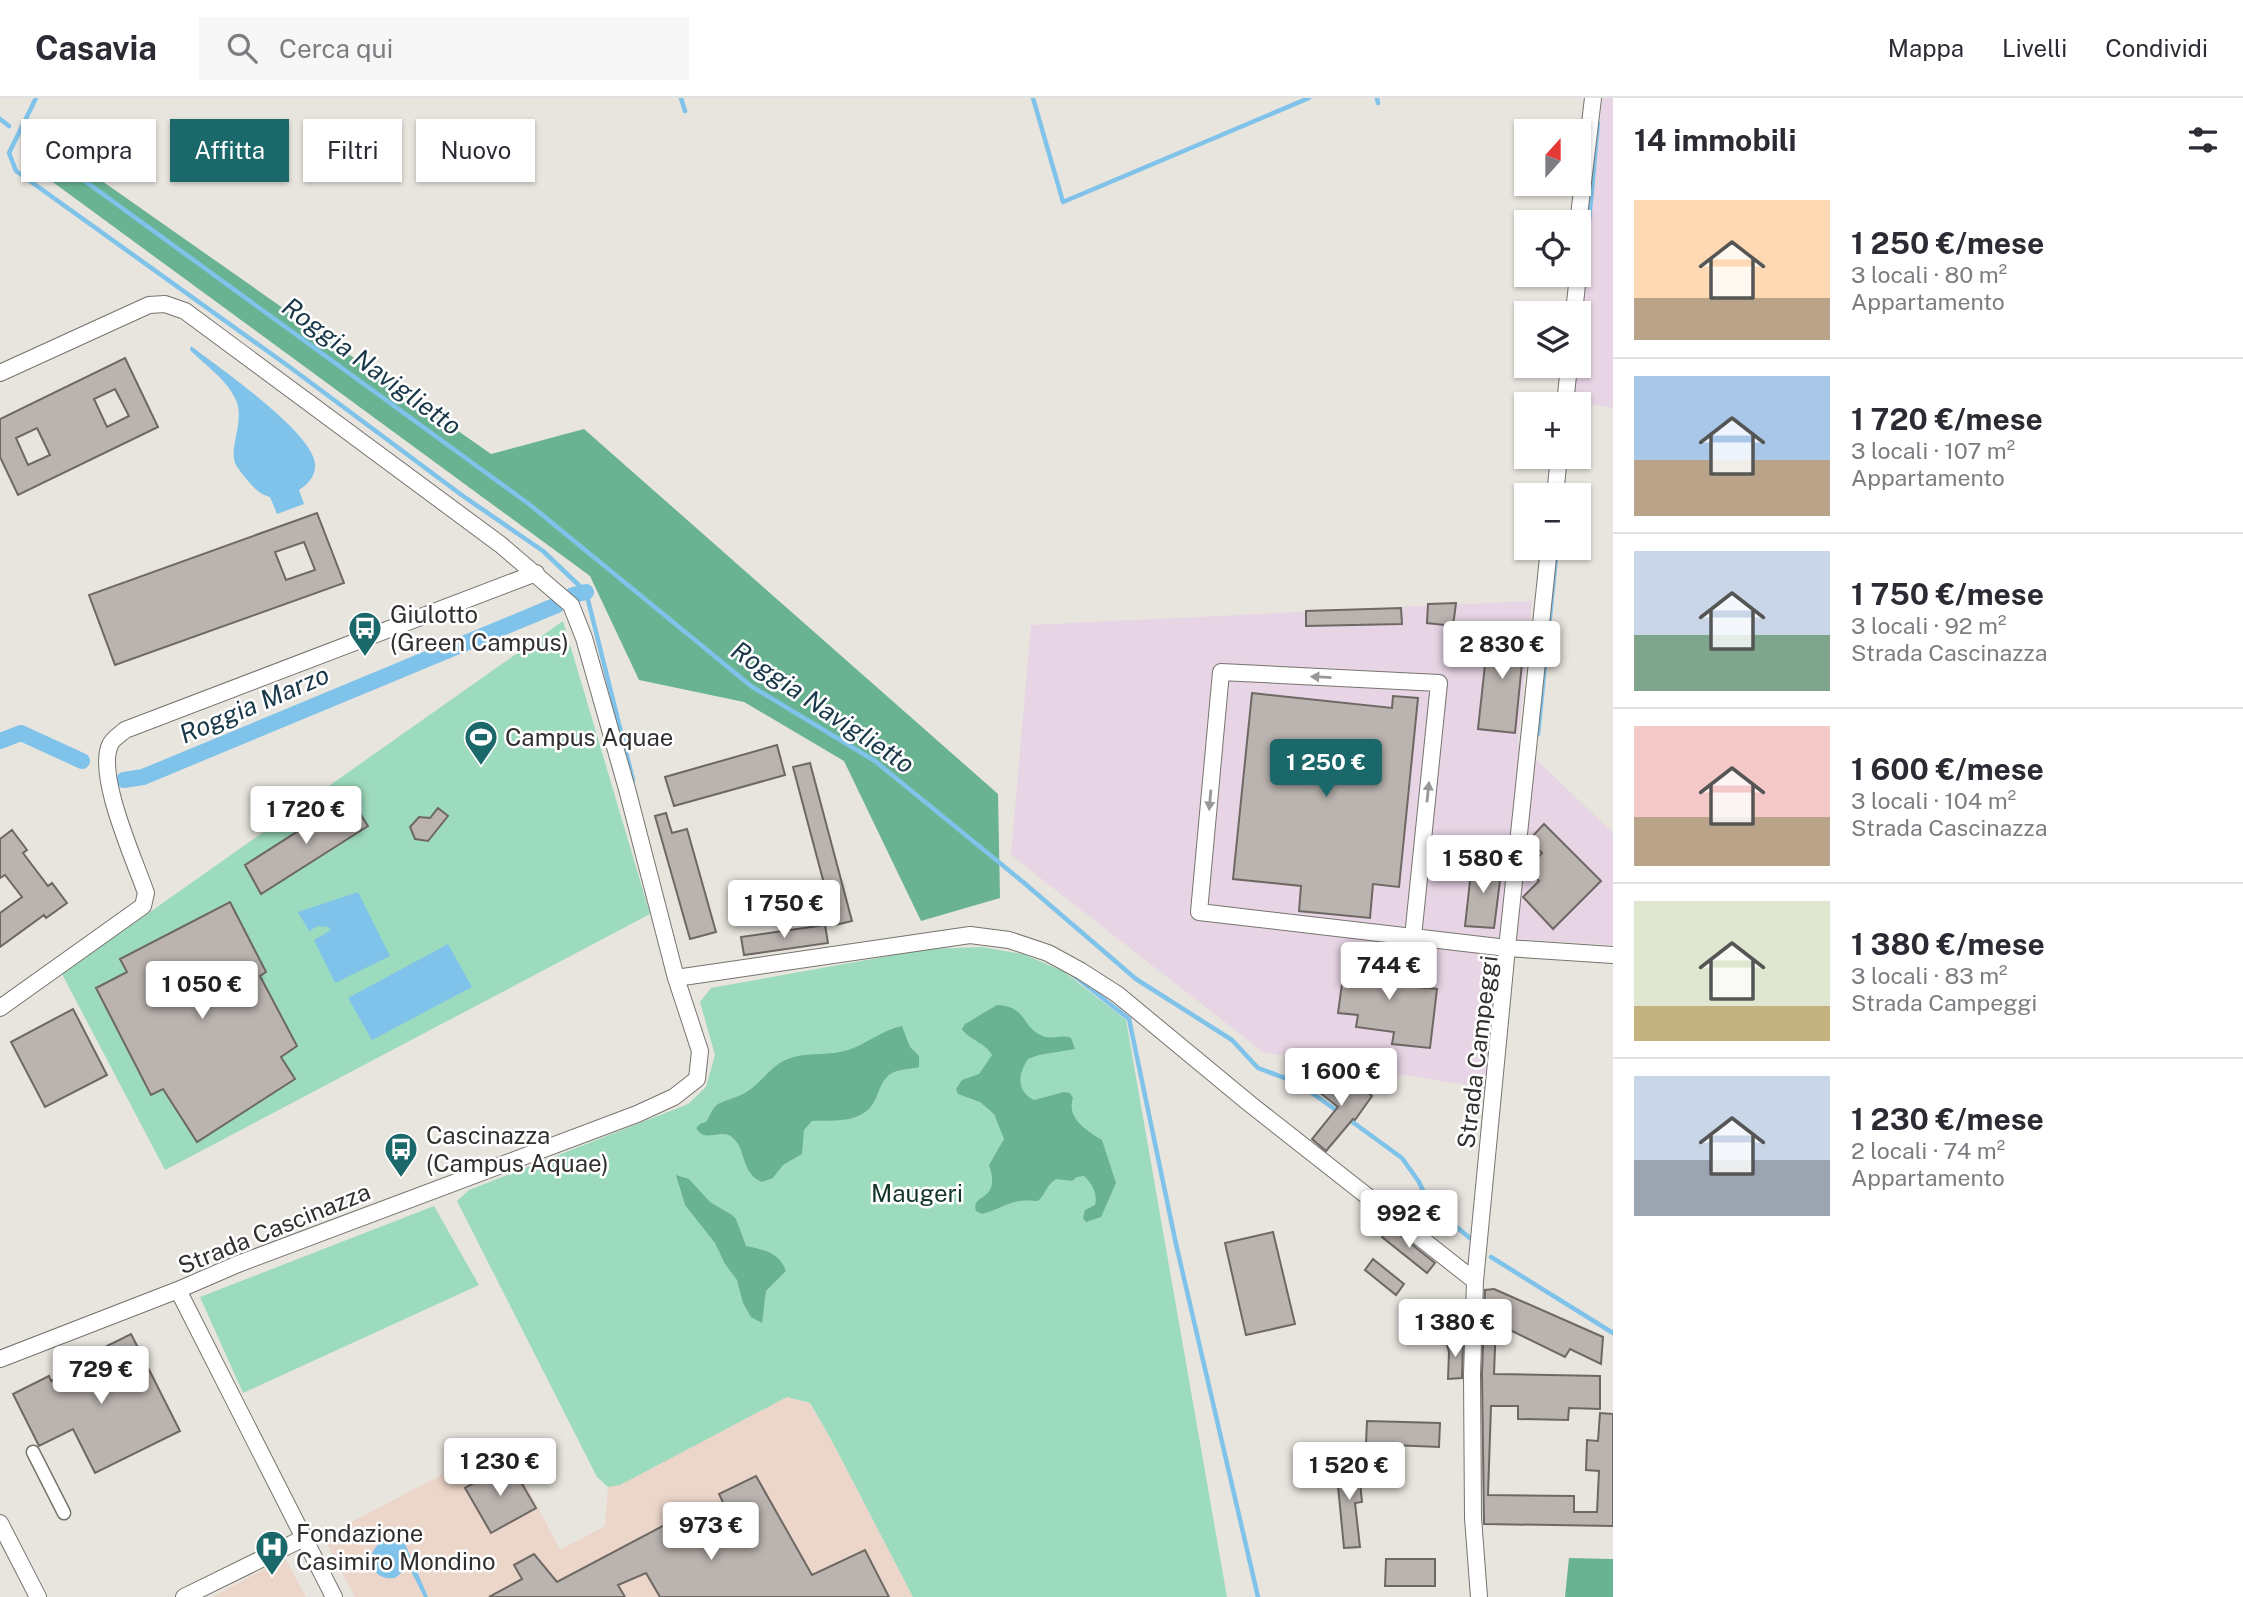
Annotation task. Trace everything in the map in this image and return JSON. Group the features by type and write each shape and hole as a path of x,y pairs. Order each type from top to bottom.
{"street":[{"path":"1580,210 1593,98"},
{"name":"Strada Cascinazza","path":"0,373 149,305 165,304 185,311 536,573 571,605 584,638 676,978 700,1051 697,1079 674,1097 637,1114 238,1264 0,1359"},
{"path":"1413,937 1438,683 1221,672 1199,912 1507,948 1548,560"},
{"path":"0,1008 143,906 146,893 108,786 107,761 110,744 125,730 536,573"},
{"path":"676,978 970,935 1009,940 1048,953 1117,995 1250,1104 1475,1281"},
{"name":"Strada Campeggi","path":"1479,1597 1473,1505 1472,1374 1475,1281 1507,948 1613,955"},
{"path":"178,1290 334,1597"},
{"path":"33,1452 64,1513"},
{"path":"0,1522 38,1597"},
{"path":"184,1597 304,1538"}],"shaded area":[{"path":"1602,98 1613,98 1613,408 1591,404 1591,392 1575,392 1576,378 1591,378 1591,301 1583,301 1585,287 1591,287 1591,217"},
{"path":"1532,601 1518,742 1613,833 1613,945 1499,938 1485,1088 1263,1052 1011,855 1031,625"},
{"path":"787,1397 809,1403 832,1441 913,1597 355,1597 323,1537 504,1442 560,1550 605,1526 608,1487 620,1484"},
{"name":"Fondazione Casimiro Mondino","path":"285,1558 306,1597 212,1597"}],"green space":[{"path":"53,182 103,182 491,454 584,429 998,794 1000,898 921,921 844,761 744,702 639,680 590,576"},
{"name":"Campus Aquae","path":"563,621 650,914 165,1170 62,974"},
{"name":"Maugeri","path":"982,947 1023,954 1063,971 1126,1020 1227,1597 913,1597 810,1403 787,1397 620,1485 608,1487 597,1477 457,1201 469,1190 688,1104 706,1087 715,1055 700,1002 711,988 928,949"},
{"path":"997,1005 1015,1010 1031,1028 1043,1036 1071,1038 1075,1049 1028,1059 1020,1082 1024,1092 1034,1100 1064,1092 1070,1093 1075,1118 1102,1140 1116,1183 1101,1217 1086,1222 1083,1218 1085,1210 1095,1205 1096,1201 1094,1189 1084,1176 1072,1181 1056,1179 1038,1201 1015,1202 982,1214 976,1211 977,1201 992,1186 989,1165 1004,1139 994,1114 980,1102 958,1094 956,1089 962,1080 979,1074 992,1055 962,1029 965,1024"},
{"path":"902,1026 910,1047 919,1056 919,1067 891,1073 870,1108 856,1117 812,1121 804,1130 802,1154 783,1165 773,1178 762,1182 750,1173 737,1142 732,1137 723,1134 704,1135 696,1128 706,1122 718,1104 750,1089 786,1060 848,1050"},
{"path":"676,1175 689,1179 710,1202 736,1219 746,1246 770,1253 783,1265 786,1271 766,1291 762,1323 751,1317 743,1303 737,1280 725,1264 715,1243 685,1205"},
{"path":"434,1206 479,1285 243,1393 200,1297"},
{"path":"1569,1558 1613,1559 1613,1597 1565,1597"}],"water":[{"path":"191,346 242,384 299,435 315,464 311,479 299,490 304,504 277,514 270,497 255,489 239,470 234,456 239,415 235,398 220,378 190,350"},
{"path":"358,892 390,956 335,983 314,940 331,930 318,926 309,931 298,912"},
{"path":"448,944 472,987 372,1040 348,998"},
{"path":"389,1537 405,1544 428,1597 424,1597 409,1567 395,1578 383,1577 372,1568 371,1556 374,1550"}],"building":[{"path":"125,358 158,427 18,495 0,457 0,419","holes":["115,389 129,416 107,427 94,399","37,428 50,455 28,465 16,438"]},
{"path":"317,513 344,583 115,665 89,595","holes":["304,542 315,570 286,580 275,552"]},
{"path":"1456,603 1453,626 1427,623 1428,604"},
{"path":"1401,608 1402,624 1306,626 1306,611"},
{"path":"1489,628 1525,633 1515,733 1478,729"},
{"path":"1252,693 1392,708 1393,696 1418,698 1399,887 1373,884 1370,918 1299,911 1301,886 1233,879"},
{"path":"777,745 785,775 674,806 665,777"},
{"path":"810,763 852,921 835,925 793,767"},
{"path":"350,798 368,826 261,894 245,865"},
{"path":"438,808 448,816 428,841 415,839 410,827 419,817 430,818"},
{"path":"666,813 672,833 687,829 716,932 690,939 655,816"},
{"path":"1544,824 1601,881 1553,929 1523,897 1539,881 1527,869 1542,853 1529,840"},
{"path":"12,830 27,850 23,853 48,886 52,883 67,903 46,918 44,915 0,947 0,913 22,897 5,875 0,878 0,839"},
{"path":"1472,863 1502,865 1494,928 1465,926"},
{"path":"230,902 266,972 260,976 297,1046 281,1057 295,1079 197,1142 163,1089 151,1095 96,988 127,972 120,959"},
{"path":"825,925 828,943 744,955 741,937"},
{"path":"1345,962 1419,969 1417,987 1437,989 1430,1048 1392,1044 1394,1032 1356,1027 1358,1015 1338,1013"},
{"path":"73,1009 107,1075 45,1107 11,1042"},
{"path":"1339,1070 1372,1096 1355,1120 1353,1119 1326,1151 1312,1139 1338,1107 1319,1092"},
{"path":"1390,1227 1435,1263 1427,1273 1382,1237"},
{"path":"1273,1232 1295,1324 1246,1335 1225,1243"},
{"path":"1373,1259 1404,1284 1396,1295 1365,1270"},
{"path":"1494,1289 1603,1337 1601,1364 1570,1349 1565,1357 1496,1323 1494,1374 1600,1376 1600,1409 1569,1408 1568,1420 1518,1419 1518,1406 1491,1406 1488,1495 1574,1496 1574,1512 1597,1512 1599,1471 1586,1470 1587,1440 1598,1441 1600,1413 1613,1414 1613,1526 1484,1524 1482,1374 1485,1290"},
{"path":"131,1334 180,1431 95,1473 73,1429 39,1446 13,1394 49,1376 51,1381 98,1357 95,1352"},
{"path":"1454,1338 1463,1342 1462,1378 1448,1379 1447,1345"},
{"path":"1367,1421 1440,1423 1439,1447 1366,1444"},
{"path":"510,1463 536,1508 491,1533 465,1488"},
{"path":"1358,1463 1362,1502 1355,1503 1360,1547 1344,1548 1336,1465"},
{"path":"756,1476 812,1575 865,1550 889,1597 660,1597 646,1573 618,1585 625,1597 489,1597 522,1579 514,1565 534,1554 557,1582 676,1519 690,1545 733,1523 719,1494"},
{"path":"1386,1559 1435,1559 1435,1586 1385,1586"}],"waterway":[{"path":"36,98 9,153 16,171 291,368 463,496 543,551 586,592 633,780"},
{"path":"681,98 685,111"},
{"path":"1033,98 1063,202 1309,98"},
{"path":"1377,98 1378,103"},
{"name":"Roggia Naviglietto","path":"0,119 9,126"},
{"path":"1590,210 1598,123"},
{"name":"Roggia Naviglietto","path":"86,182 529,504 751,686 875,761 1136,979 1232,1040 1258,1068 1298,1083 1340,1113"},
{"path":"1538,734 1556,560"},
{"name":"Roggia Marzo","path":"573,595 586,592"},
{"name":"Roggia Marzo","path":"124,780 143,777 557,605"},
{"name":"Roggia Marzo","path":"0,741 21,733 82,761"},
{"path":"1072,974 1129,1019 1176,1244 1258,1597"},
{"name":"Roggia Naviglietto","path":"1347,1118 1402,1158 1419,1182 1429,1204 1471,1239"},
{"name":"Roggia Naviglietto","path":"1491,1257 1613,1333"}],"place":[{"name":"Giulotto (Green Campus)","path":"365,658"},
{"name":"Campus Aquae","path":"481,767"},
{"name":"Cascinazza (Campus Aquae)","path":"401,1179"},
{"name":"Fondazione Casimiro Mondino","path":"272,1577"}]}
